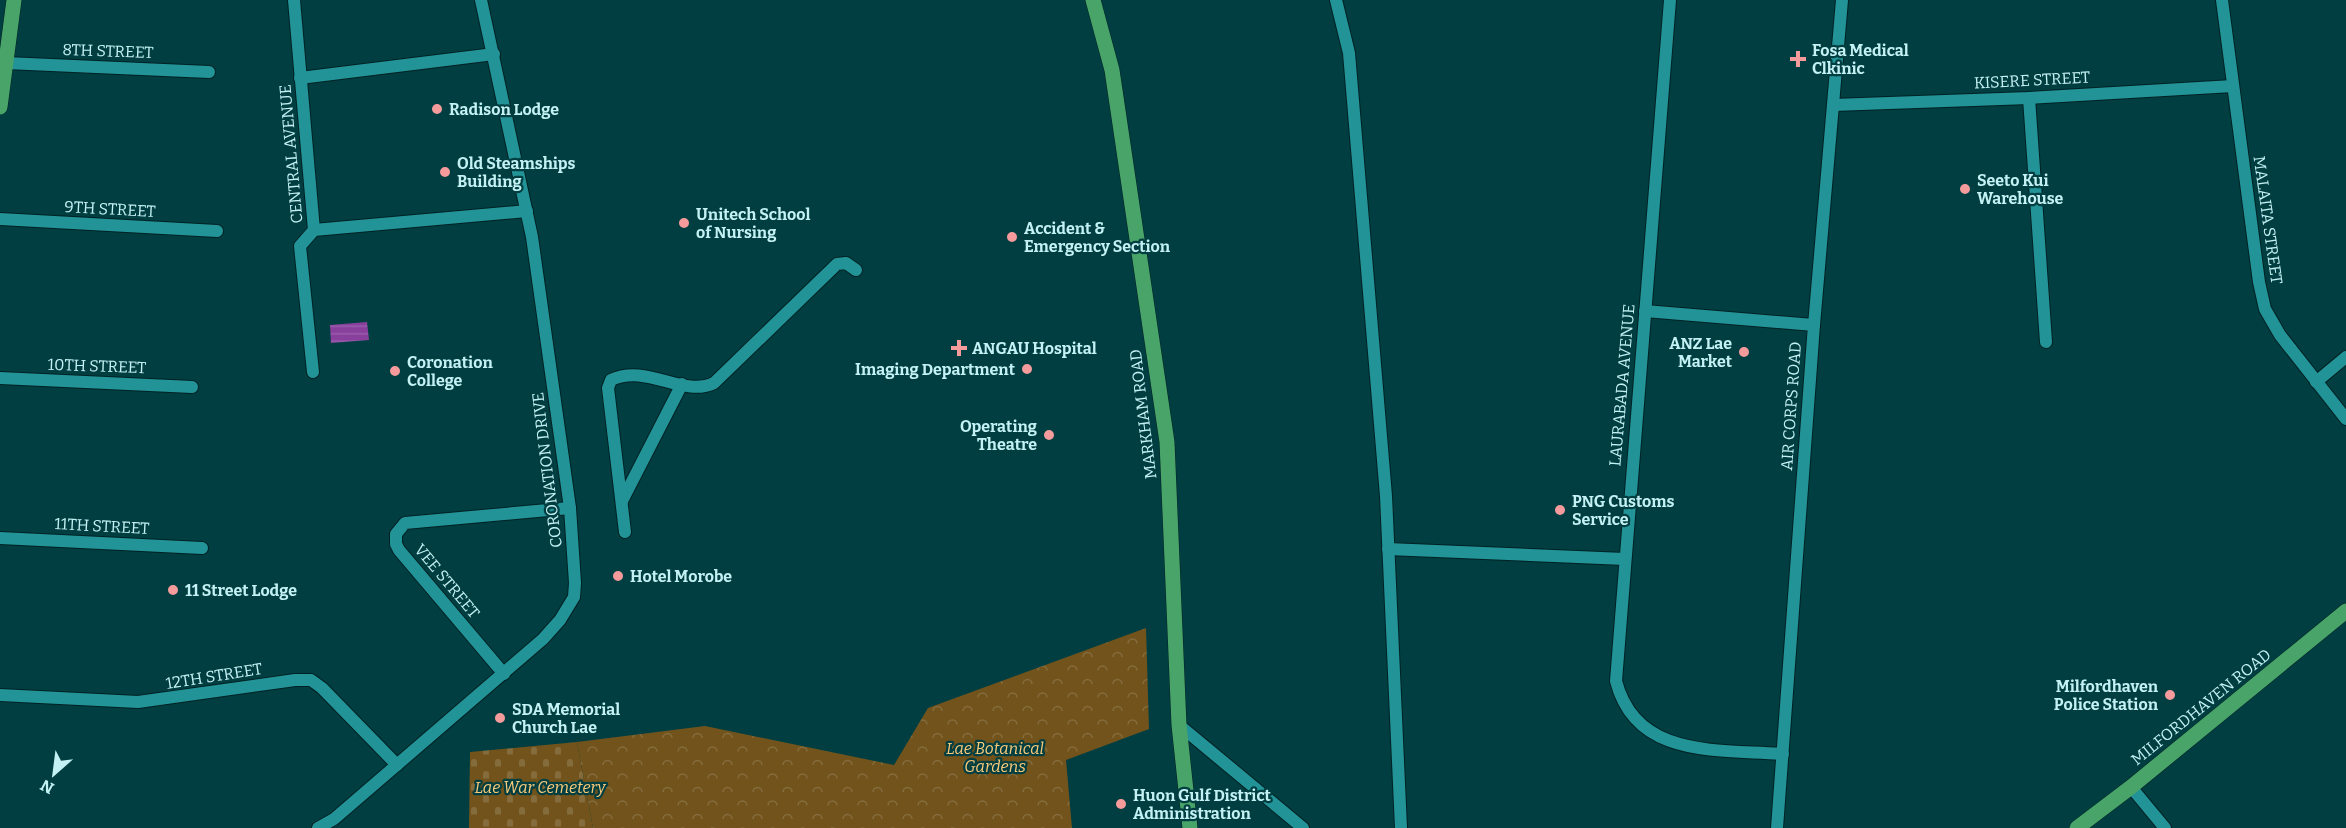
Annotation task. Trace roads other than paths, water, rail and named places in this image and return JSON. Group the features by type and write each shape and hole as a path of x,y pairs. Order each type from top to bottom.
{"main road":[{"path":"0,106 14,0"},
{"name":"MARKHAM ROAD","path":"1093,0 1112,70 1167,442 1179,725 1190,828"},
{"name":"MILFORDHAVEN ROAD","path":"2077,828 2131,787 2346,611"}],"street":[{"name":"CENTRAL AVENUE","path":"294,0 314,231 300,246 313,372"},
{"name":"CORONATION DRIVE","path":"318,828 334,819 504,674 560,620 574,597 570,508 527,211 481,0"},
{"path":"1336,0 1350,65 1386,496 1401,828"},
{"name":"LAURABADA AVENUE","path":"1670,0 1616,681 1619,695 1645,730 1667,742 1695,747 1783,754"},
{"name":"AIR CORPS ROAD","path":"1776,828 1814,325 1842,0"},
{"name":"MALAITA STREET","path":"2222,0 2259,282 2265,309 2280,335 2346,419"},
{"path":"300,78 494,54"},
{"name":"8TH STREET","path":"6,63 209,72"},
{"name":"KISERE STREET","path":"1833,105 2029,98 2233,86"},
{"path":"2029,98 2046,342"},
{"path":"314,231 527,211"},
{"name":"9TH STREET","path":"0,219 218,231"},
{"path":"625,531 608,388 611,380 623,374 640,374 704,388 714,382 837,264 846,263 856,270"},
{"path":"1645,311 1814,325"},
{"path":"2316,382 2346,357"},
{"name":"10TH STREET","path":"0,378 192,387"},
{"path":"621,502 682,384"},
{"name":"VEE STREET","path":"504,674 399,550 396,544 396,534 405,523 570,508"},
{"name":"11TH STREET","path":"0,538 202,548"},
{"path":"1388,549 1625,559"},
{"name":"12TH STREET","path":"0,695 138,702 296,680 311,680 322,688 397,765"},
{"path":"1179,725 1303,828"},
{"path":"2131,787 2165,828"}],"place":[{"name":"Fosa Medical Clkinic","path":"1798,59"},
{"name":"Radison Lodge","path":"437,109"},
{"name":"Old Steamships Building","path":"445,172"},
{"name":"Seeto Kui Warehouse","path":"1965,189"},
{"name":"Unitech School of Nursing","path":"684,223"},
{"name":"Accident & Emergency Section","path":"1012,237"},
{"name":"ANGAU Hospital","path":"959,348"},
{"name":"ANZ Lae Market","path":"1744,352"},
{"name":"Imaging Department","path":"1027,369"},
{"name":"Coronation College","path":"395,371"},
{"name":"Operating Theatre","path":"1049,435"},
{"name":"PNG Customs Service","path":"1560,510"},
{"name":"Hotel Morobe","path":"618,576"},
{"name":"11 Street Lodge","path":"173,590"},
{"name":"Milfordhaven Police Station","path":"2170,695"},
{"name":"SDA Memorial Church Lae","path":"500,718"},
{"name":"Huon Gulf District Administration","path":"1121,804"}],"park label":[{"name":"Lae Botanical Gardens","path":"995,757"},
{"name":"Lae War Cemetery","path":"540,787"}]}
